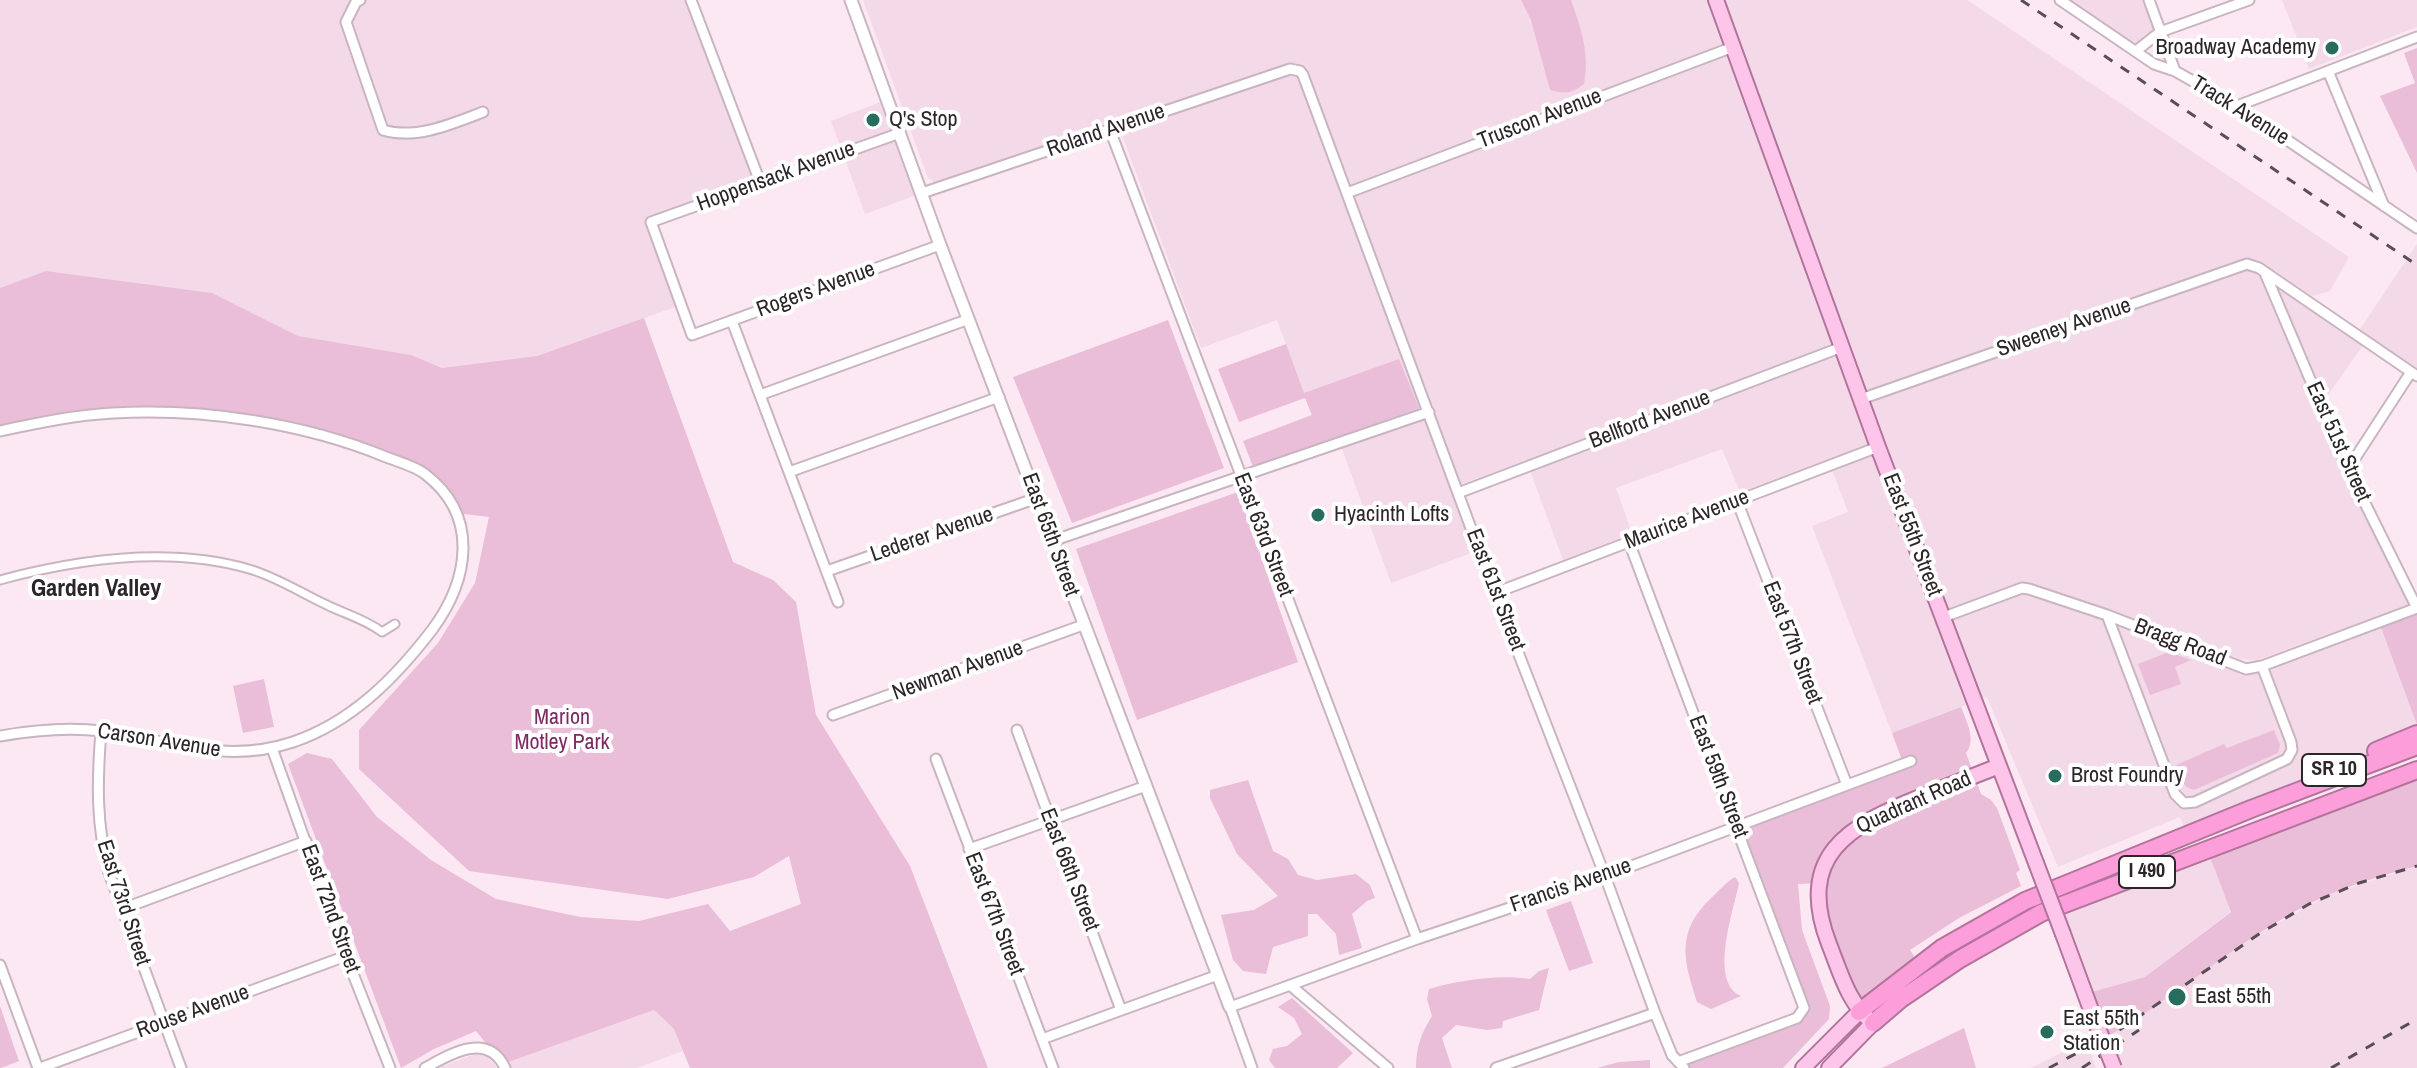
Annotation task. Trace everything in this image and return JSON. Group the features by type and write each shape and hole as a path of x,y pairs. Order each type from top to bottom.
{"highway":[{"name":"SR 10","path":"2251,809 2417,734"},
{"name":"I 490","path":"1859,1012 1942,948 2006,910 2251,809 2417,746"},
{"name":"SR 10","path":"2358,795 2417,773"},
{"name":"I 490","path":"1873,1023 1901,999 1960,959 2041,913 2358,795"}],"main road":[{"name":"East 55th Street","path":"1716,0 1878,447 2114,1068"},
{"name":"Quadrant Road","path":"1873,1023 1859,1012 1845,985 1820,916 1820,888 1832,852 1849,832 1870,819 1999,766"},
{"path":"1803,1068 1859,1012"},
{"path":"1829,1068 1873,1023"}],"street":[{"path":"360,0 346,22 383,130 399,135 420,132 483,112"},
{"path":"691,0 760,182"},
{"name":"East 65th Street","path":"851,0 940,245 1252,1068"},
{"name":"Track Avenue","path":"2060,0 2154,64 2175,71 2237,106 2417,228"},
{"path":"2149,0 2175,71"},
{"path":"2136,51 2160,32 2249,0"},
{"path":"2237,106 2417,37"},
{"name":"Truscon Avenue","path":"1347,193 1733,47"},
{"name":"East 61st Street","path":"1290,69 1303,75 1655,1013 1671,1051 1681,1065"},
{"name":"Roland Avenue","path":"922,193 1290,69"},
{"path":"2328,71 2384,206"},
{"name":"East 63rd Street","path":"1110,130 1417,939"},
{"name":"Hoppensack Avenue","path":"692,335 651,222 900,133"},
{"name":"Rogers Avenue","path":"692,335 940,245"},
{"name":"Sweeney Avenue","path":"1861,399 2240,266 2253,265 2265,273"},
{"path":"2265,273 2414,374 2348,469"},
{"name":"East 51st Street","path":"2265,273 2348,469 2417,608"},
{"path":"760,395 969,319"},
{"path":"732,321 838,602"},
{"name":"Bellford Avenue","path":"1458,493 1842,347"},
{"path":"789,472 999,397"},
{"path":"1052,541 1429,412"},
{"name":"Carson Avenue","path":"0,431 113,413 178,413 312,431 423,472 450,502 462,531 462,572 440,619 414,654 371,697 330,726 272,748 215,753 101,731 51,730 0,736"},
{"name":"Maurice Avenue","path":"1495,593 1878,447"},
{"name":"Lederer Avenue","path":"827,571 1037,498"},
{"name":"East 57th Street","path":"1737,501 1847,785"},
{"name":"East 59th Street","path":"1629,542 1802,1002 1803,1013 1797,1018 1681,1065"},
{"path":"0,580 93,561 188,558 246,568 275,578 372,624 382,632 395,624"},
{"name":"Bragg Road","path":"1944,617 2022,588 2107,615 2246,669 2262,666"},
{"path":"2107,615 2175,794 2184,803 2195,802 2287,759 2292,750 2291,742 2262,666 2417,608"},
{"name":"Newman Avenue","path":"833,715 1083,625"},
{"name":"East 66th Street","path":"1017,730 1121,1010"},
{"name":"East 73rd Street","path":"101,731 97,786 99,828 109,873 181,1068"},
{"name":"East 72nd Street","path":"272,748 346,956 390,1068"},
{"name":"East 67th Street","path":"936,759 1053,1068"},
{"name":"Francis Avenue","path":"1230,1007 1417,939 1605,876 1911,761"},
{"path":"969,849 1146,786"},
{"path":"122,909 306,841"},
{"name":"Rouse Avenue","path":"39,1068 346,956"},
{"path":"0,965 39,1068"},
{"path":"1042,1039 1218,975"},
{"path":"1290,985 1388,1068"},
{"path":"1496,1068 1655,1013"},
{"path":"425,1068 473,1047 490,1050 504,1066"}],"shaded area":[{"path":"0,0 691,0 760,182 652,222 681,305 537,356 442,368 411,355 298,336 211,293 46,271 0,288"},
{"path":"863,0 1967,0 2349,257 2330,291 2312,296 2274,270 2268,275 2357,334 2417,244 2417,375 2366,341 2321,405 2266,276 2261,280 2321,421 2409,605 2257,660 2239,659 2099,608 2246,669 2379,622 2417,725 2417,734 2251,809 2187,834 2180,817 2058,867 1987,697 1892,733 1812,526 1848,512 1828,459 1740,492 1722,449 1616,488 1632,533 1563,560 1526,460 1451,488 1474,552 1391,583 1338,438 1322,443 1277,320 1201,348 1117,122 934,182 928,178"},
{"path":"2060,0 2149,0 2160,32 2136,51"},
{"name":"Broadway Academy","path":"2282,0 2417,0 2417,27 2309,69"},
{"path":"888,99 922,193 865,214 831,121"},
{"path":"2207,849 2231,911 2145,977 2085,994 2052,909"},
{"path":"2417,866 2417,1068 2114,1068 2103,1039 2259,934 2328,895"},
{"path":"654,1010 674,1029 683,1051 637,1068 505,1068 503,1064"},
{"path":"2086,1040 2096,1068 2031,1068"},
{"path":"475,1054 488,1056 497,1068 438,1068"}],"green space":[{"path":"1521,0 1571,0 1585,52 1584,84 1568,92 1550,90 1531,20"},
{"path":"2417,48 2417,173 2380,96 2415,83 2404,53"},
{"name":"Marion Motley Park","path":"46,271 212,293 298,336 411,355 442,368 537,356 644,318 733,562 773,580 796,602 816,715 910,866 988,1068 690,1068 674,1029 654,1010 503,1064 476,1031 434,1049 401,1068 288,764 307,753 332,759 377,817 431,860 496,899 580,917 639,921 708,904 730,931 801,904 789,856 754,877 668,899 469,871 359,769 359,730 438,643 475,583 489,517 456,513 423,472 369,450 246,421 113,413 0,431 0,288"},
{"path":"1168,320 1224,468 1072,523 1013,377"},
{"path":"1286,344 1304,393 1399,359 1419,408 1253,467 1243,441 1312,415 1305,398 1239,422 1218,369"},
{"path":"1238,492 1298,662 1137,720 1076,549"},
{"path":"2417,608 2417,725 2379,622"},
{"path":"2169,652 2191,660 2175,667 2181,684 2150,695 2138,664"},
{"path":"264,679 274,727 243,733 233,686"},
{"path":"1961,707 1971,736 1966,753 1981,794 1997,808 2020,870 2016,873 2021,886 1959,918 1910,950 1919,964 1859,1012 1827,938 1821,883 1798,884 1802,930 1830,1006 1829,1019 1783,1068 1684,1068 1678,1062 1803,1013 1736,825 1903,763 1892,733"},
{"path":"2274,730 2280,745 2278,753 2194,790 2182,780 2176,765 2224,744 2227,748"},
{"path":"2417,775 2417,866 2347,887 2307,905 2255,936 2155,1007 2103,1039 2085,994 2145,977 2231,912 2207,849"},
{"path":"1248,780 1273,851 1288,859 1298,875 1317,880 1356,874 1370,885 1375,898 1352,914 1362,948 1339,955 1336,934 1317,914 1308,914 1308,936 1273,947 1266,974 1243,971 1233,960 1221,915 1254,910 1278,896 1237,854 1210,798 1210,790"},
{"path":"1735,877 1739,883 1725,961 1731,988 1741,996 1711,1009 1697,1002 1686,959 1687,935 1700,910"},
{"path":"1571,901 1593,963 1569,971 1546,910"},
{"path":"1549,968 1539,1010 1503,1021 1502,1028 1487,1030 1456,1025 1442,1038 1452,1068 1416,1068 1420,1041 1432,1016 1427,999 1429,989 1479,979 1530,979 1539,971"},
{"path":"1292,998 1353,1053 1337,1068 1275,1068 1269,1060 1273,1049 1287,1046 1302,1034 1294,1018 1278,1007"},
{"path":"0,1006 19,1061 1,1068 0,1068"},
{"path":"1964,1028 1976,1068 1882,1068"},
{"path":"1650,1060 1650,1068 1597,1068 1619,1062"}],"railway":[{"path":"2021,0 2417,265"},
{"path":"2049,1068 2118,1031 2259,934 2309,904 2359,883 2417,866"},
{"path":"2331,1068 2417,1019"},
{"path":"2082,1068 2139,1030"}],"place":[{"name":"Broadway Academy","path":"2332,48"},
{"name":"Q's Stop","path":"873,120"},
{"name":"Hyacinth Lofts","path":"1318,515"},
{"name":"Brost Foundry","path":"2055,776"},
{"name":"East 55th","path":"2177,997"},
{"name":"East 55th Station","path":"2047,1032"}],"district":[{"name":"Garden Valley","path":"96,590"}]}
